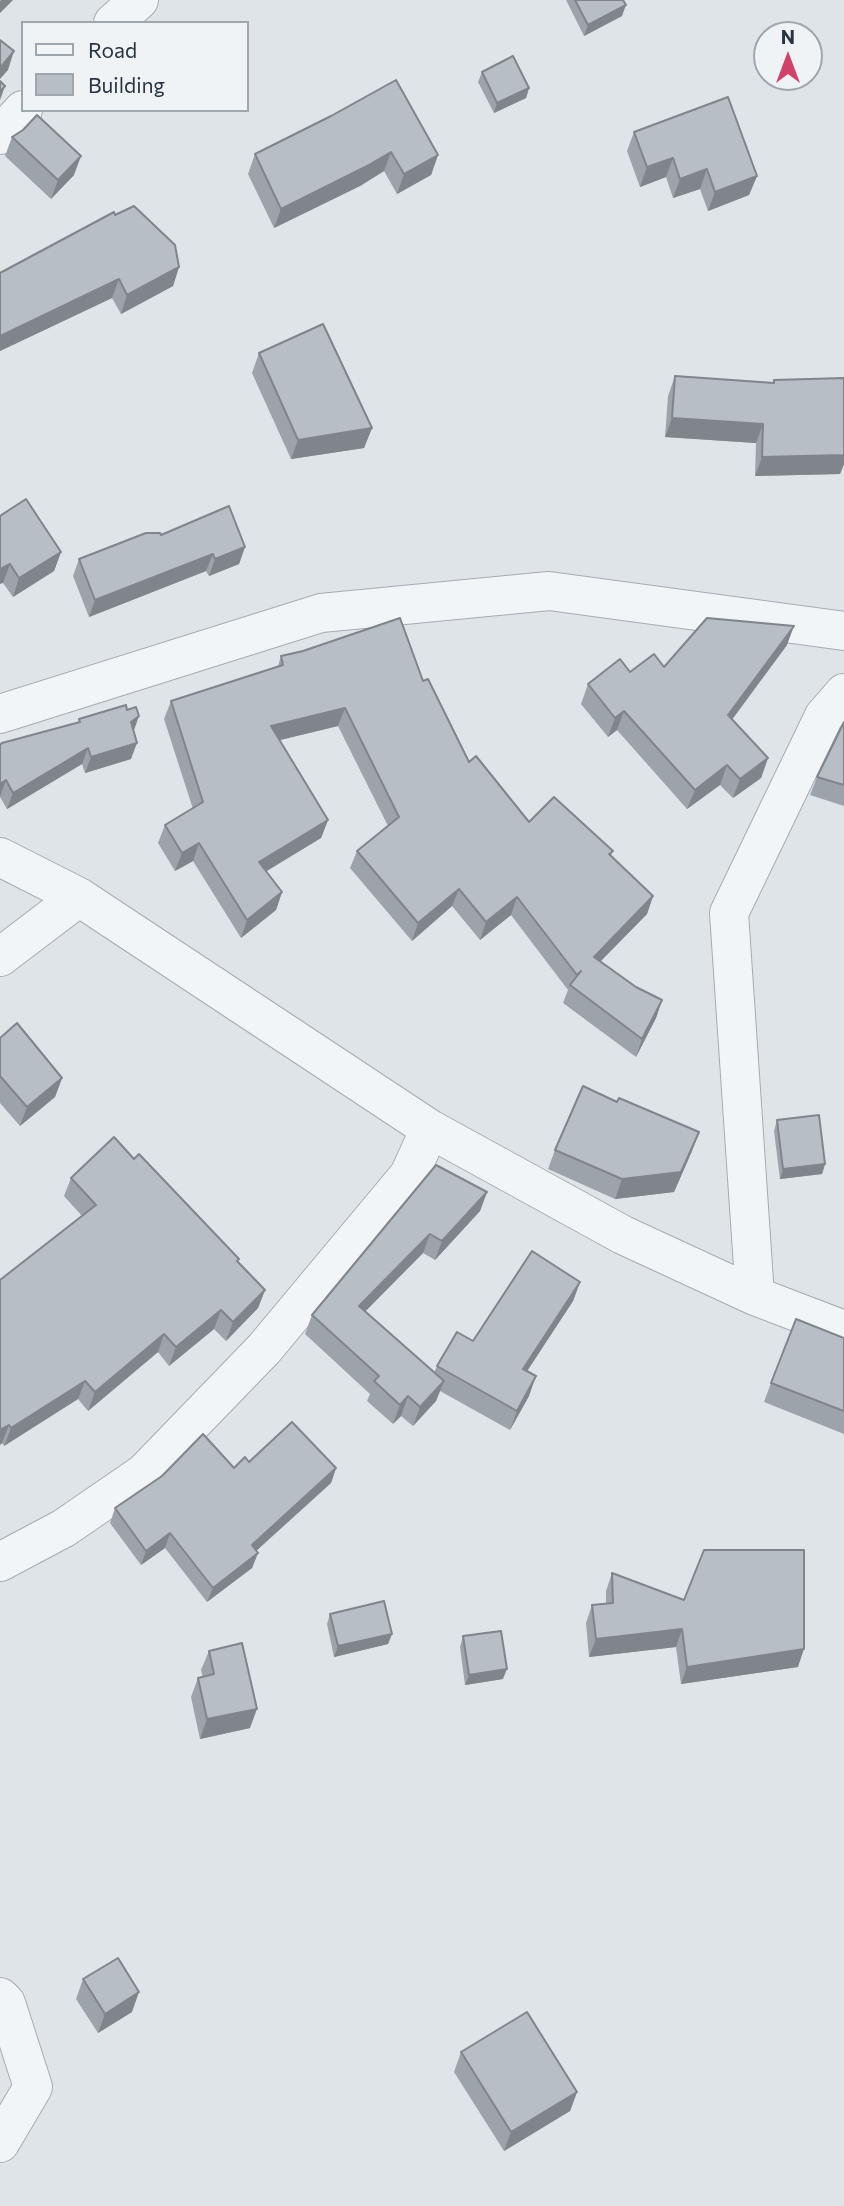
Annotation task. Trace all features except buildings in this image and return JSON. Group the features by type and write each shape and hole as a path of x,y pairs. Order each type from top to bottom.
{"street":[{"path":"115,21 139,0"},
{"path":"0,135 21,112"},
{"path":"0,714 321,613 361,609 549,591 844,631"},
{"path":"755,1296 729,913 824,716 844,693"},
{"path":"0,858 79,897 430,1129 623,1235 755,1296 844,1330"},
{"path":"0,957 79,897"},
{"path":"0,1562 64,1528 144,1474 264,1349 409,1175 430,1129"},
{"path":"0,1997 6,2003 33,2087 0,2143"}]}
